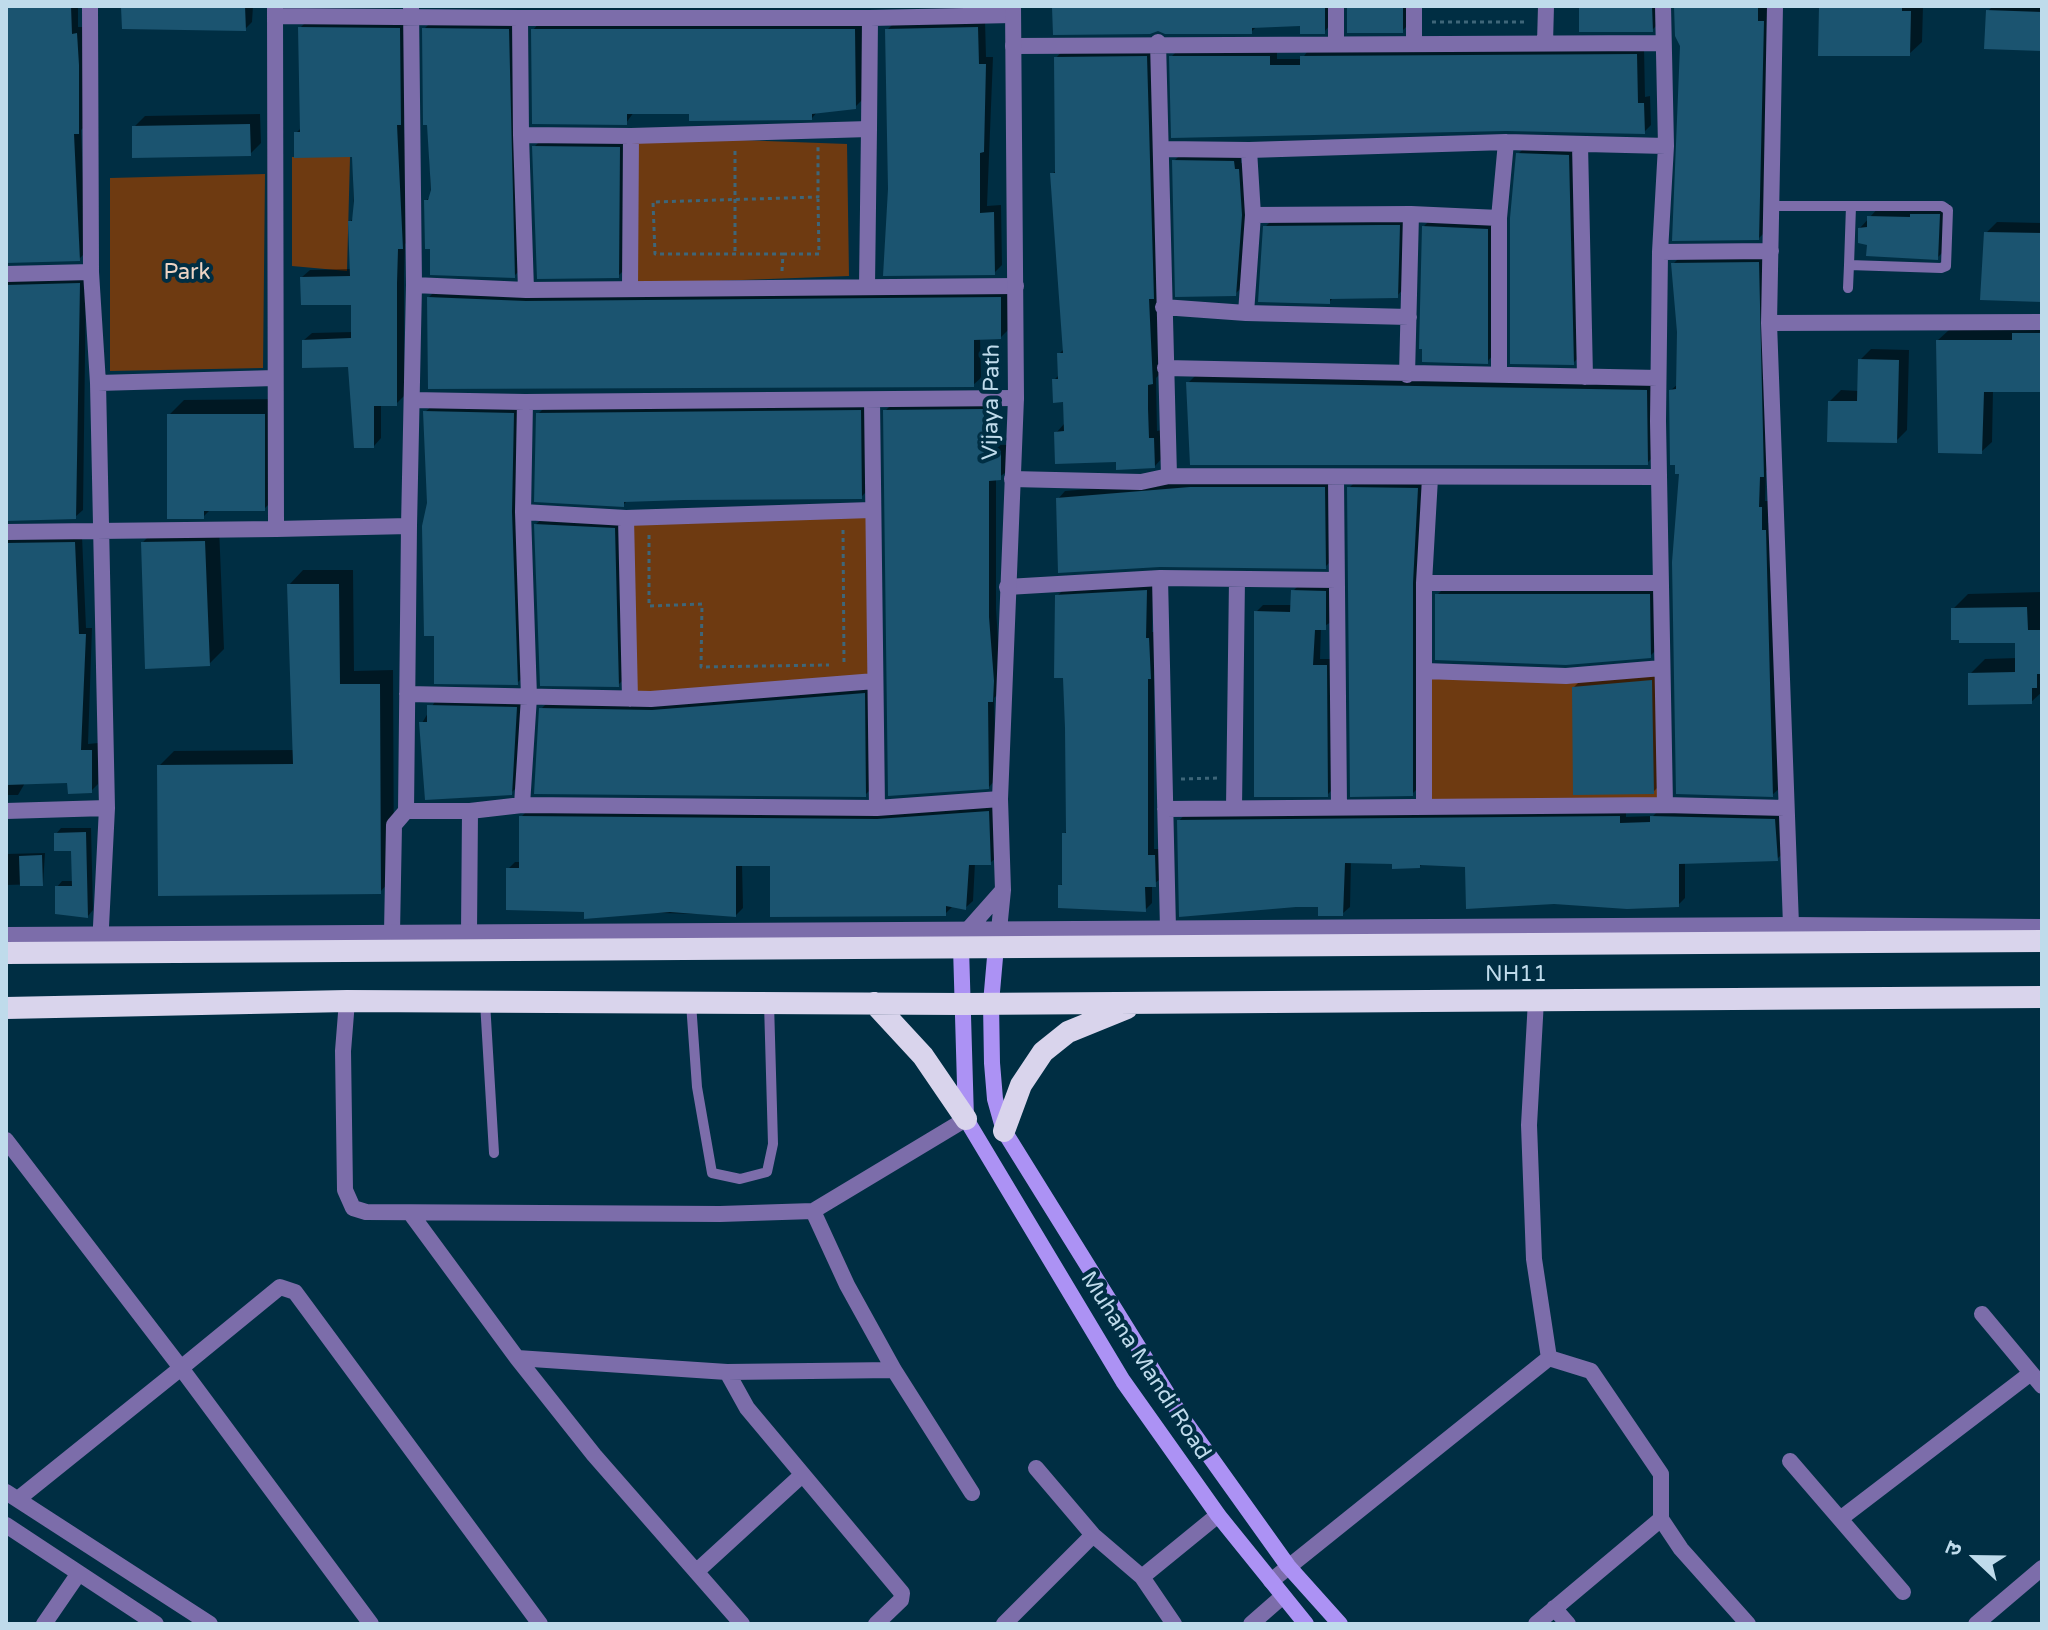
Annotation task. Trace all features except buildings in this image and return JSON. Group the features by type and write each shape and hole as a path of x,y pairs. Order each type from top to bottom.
{"highway":[{"path":"6,953 100,944 963,938 2042,941"},
{"name":"NH11","path":"6,1008 347,1001 963,1004 2042,997"},
{"path":"874,1003 923,1056 966,1119"},
{"path":"1004,1131 1021,1085 1043,1052 1068,1032 1139,1003"}],"main road":[{"path":"963,938 966,1119"},
{"path":"998,938 991,1003 995,1099 1004,1131 1183,1419 1288,1566 1340,1624"},
{"name":"Muhana Mandi Road","path":"966,1119 1123,1381 1218,1515 1306,1624"}],"street":[{"path":"90,6 91,272 98,383 107,808 100,944"},
{"path":"1336,6 1336,42"},
{"path":"1414,6 1414,42"},
{"path":"1663,6 1666,146 1658,378 1665,805"},
{"path":"1775,6 1769,323 1791,925"},
{"path":"276,529 275,11 411,10 520,18 870,18 1013,10"},
{"path":"392,933 394,825 406,811 414,285 411,10"},
{"name":"Vijaya Path","path":"998,938 1003,890 1000,799 1016,398 1013,10"},
{"path":"1542,14 1545,43"},
{"path":"520,18 526,290"},
{"path":"867,286 870,18"},
{"path":"1158,42 1169,476"},
{"path":"1013,46 1158,42 1663,43"},
{"path":"521,135 631,136 869,129"},
{"path":"630,288 631,136"},
{"path":"1163,149 1249,150 1506,142 1666,146"},
{"path":"1499,374 1499,218 1506,142"},
{"path":"1580,144 1585,377"},
{"path":"1246,313 1253,215 1249,150"},
{"path":"1253,215 1411,214 1499,218"},
{"path":"1407,375 1411,214"},
{"path":"1660,252 1771,251"},
{"path":"6,274 91,272"},
{"path":"414,285 526,290 1016,286"},
{"path":"1163,307 1246,313 1409,317"},
{"path":"1769,323 2042,322"},
{"path":"1165,368 1658,378"},
{"path":"98,383 275,378"},
{"path":"412,400 1016,398"},
{"path":"872,400 877,808"},
{"path":"522,805 529,697 523,512 525,402"},
{"path":"1012,479 1141,482 1169,476 1336,479 1659,477"},
{"path":"1424,805 1424,583 1430,478"},
{"path":"1336,479 1339,807"},
{"path":"523,512 626,518 871,510"},
{"path":"626,518 630,699"},
{"path":"6,532 101,533 409,526"},
{"path":"1007,587 1160,578 1337,580"},
{"path":"1160,578 1168,929"},
{"path":"1234,808 1237,579"},
{"path":"1424,583 1660,583"},
{"path":"1425,671 1566,676 1662,668"},
{"path":"407,694 630,699 875,681"},
{"path":"406,811 470,811 522,805 877,808 1000,799"},
{"path":"1165,809 1424,805 1785,808"},
{"path":"6,811 107,808"},
{"path":"469,933 470,811"},
{"path":"6,935 100,944 392,933 963,938 1003,890"},
{"path":"998,938 1168,929 1791,925 2042,927"},
{"path":"1536,1000 1529,1125 1534,1259 1549,1358"},
{"path":"347,1001 343,1051 345,1190 353,1208 411,1214 813,1211 966,1119"},
{"path":"6,1140 181,1368 371,1624"},
{"path":"813,1211 847,1285 894,1370 972,1493"},
{"path":"411,1214 517,1358 594,1455 742,1624"},
{"path":"210,1624 12,1496 181,1368 280,1287 295,1292 540,1624"},
{"path":"1982,1314 2042,1386"},
{"path":"517,1358 727,1372 894,1370"},
{"path":"1549,1358 1591,1371 1661,1474 1661,1519 1681,1549 1748,1624"},
{"path":"1271,1581 1549,1358"},
{"path":"727,1372 747,1408 902,1593 901,1600 876,1624"},
{"path":"1840,1519 2031,1373"},
{"path":"1790,1461 1903,1592"},
{"path":"1036,1468 1093,1535 1142,1577 1174,1624"},
{"path":"697,1571 802,1475"},
{"path":"1142,1577 1218,1515"},
{"path":"1536,1624 1661,1519"},
{"path":"6,1525 156,1624"},
{"path":"1004,1624 1093,1535"},
{"path":"1976,1624 2042,1568"},
{"path":"44,1624 79,1573"},
{"path":"1251,1624 1283,1596"},
{"path":"1554,1608 1568,1624"}],"lane":[{"path":"1772,206 1942,206 1948,210 1948,259 1941,268 1849,265"},
{"path":"1848,288 1851,206"},
{"path":"485,1002 494,1153"},
{"path":"691,1003 697,1087 712,1173 740,1179 767,1172 773,1144 769,1003"}],"path":[{"path":"1432,15 1432,23 1542,14"},
{"path":"804,146 818,146 819,254 655,254 653,202 818,197"},
{"path":"735,148 735,254"},
{"path":"782,287 783,254"},
{"path":"649,529 649,606 702,604 701,667 845,665 843,530"},
{"path":"1174,779 1221,778"}],"green space":[{"path":"631,136 847,144 849,276 636,284"},
{"path":"292,157 350,157 347,271 292,266"},
{"name":"Park","path":"265,174 263,368 110,371 110,178"},
{"path":"871,510 875,681 630,699 626,518"},
{"path":"1662,668 1665,805 1424,805 1425,671"}]}
